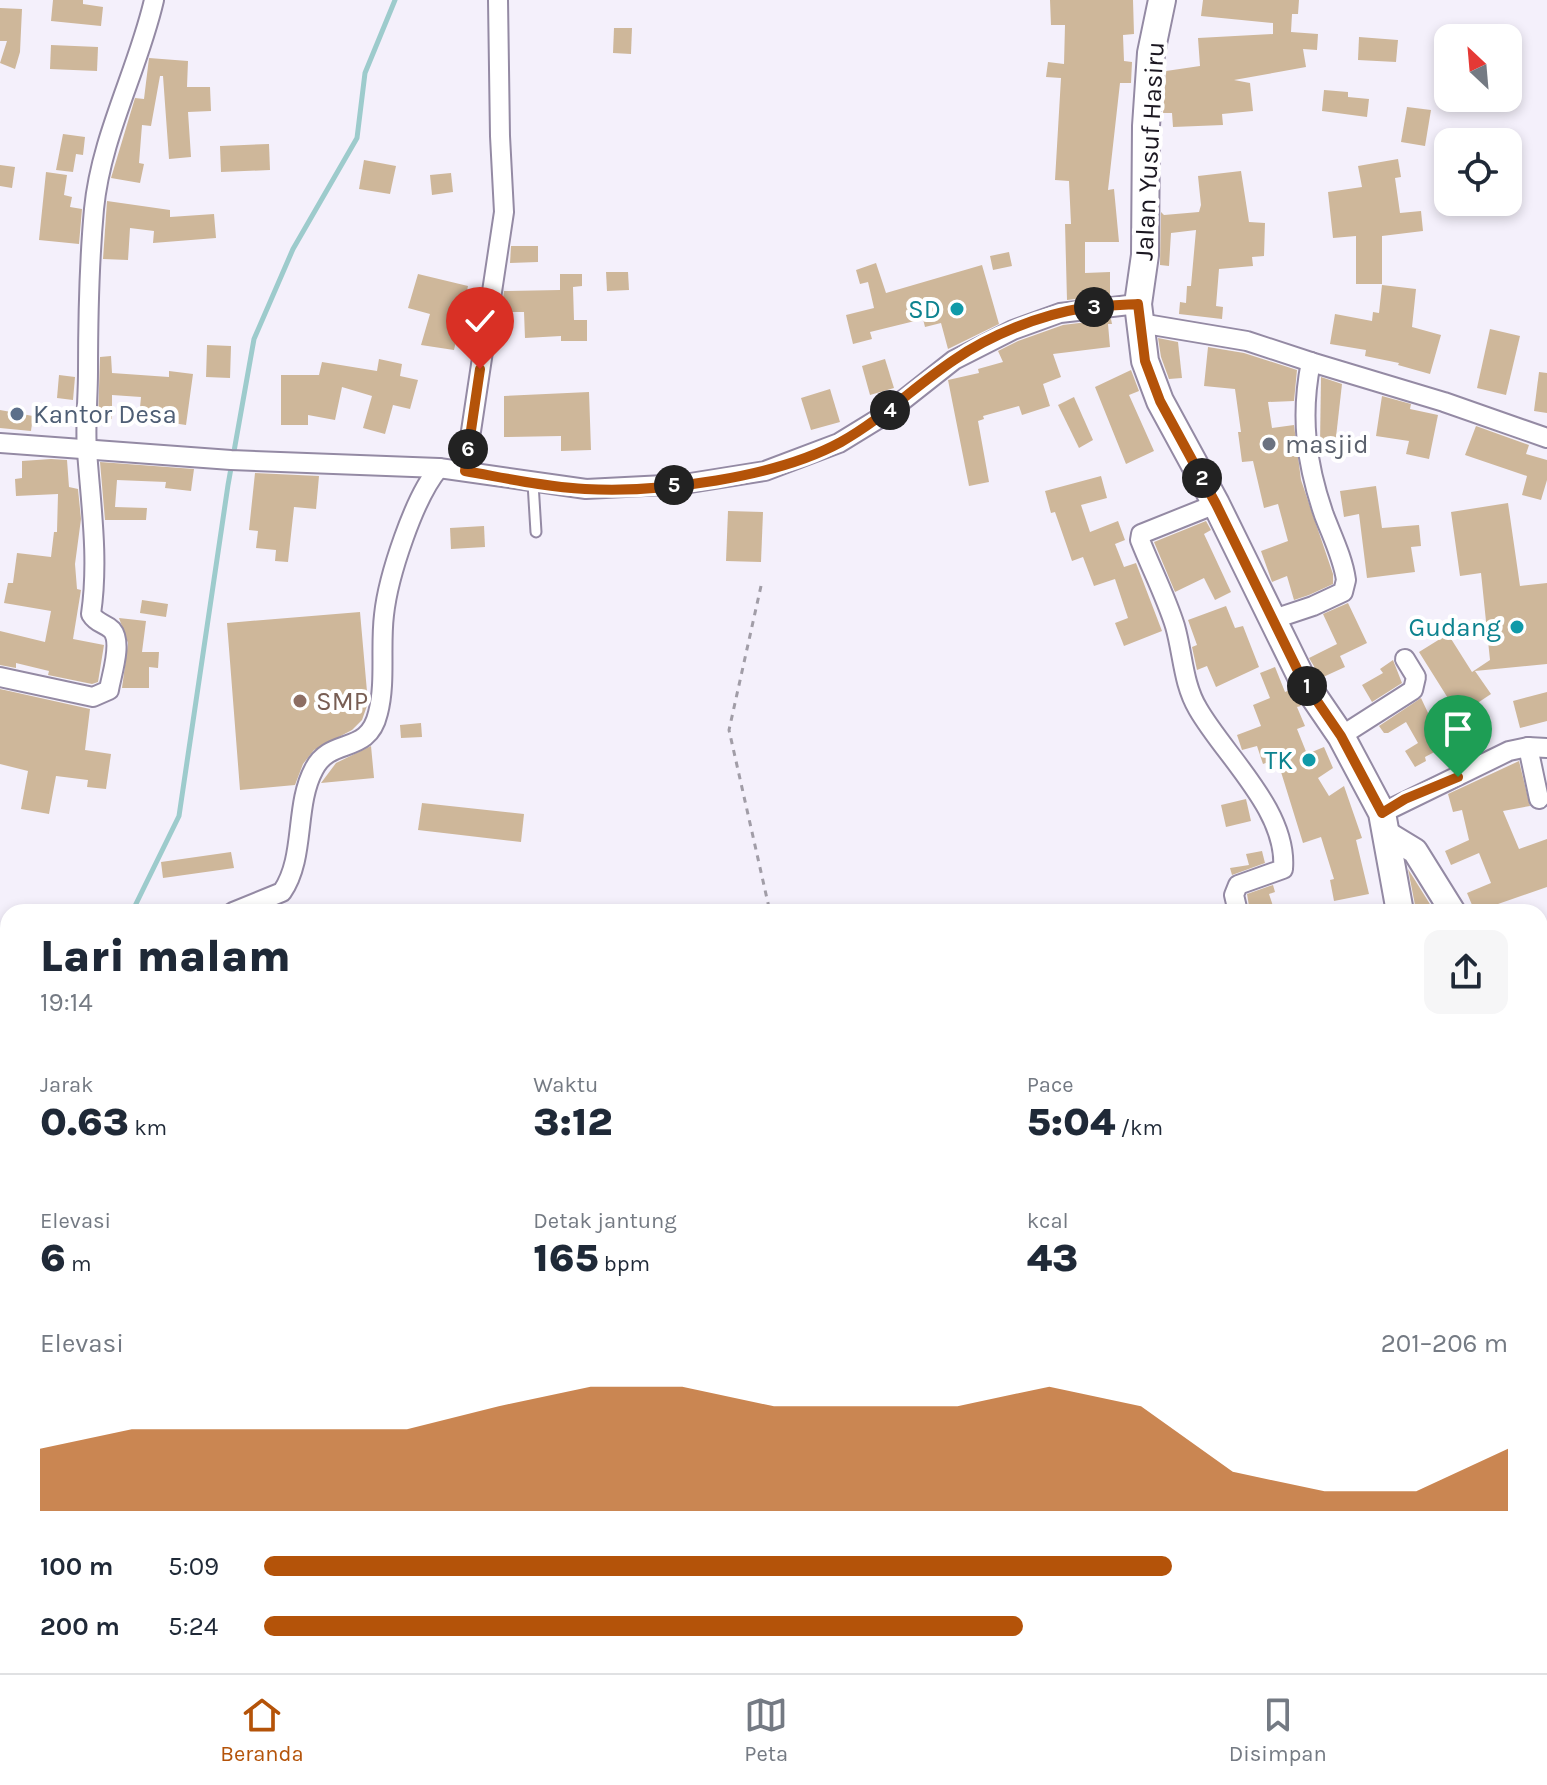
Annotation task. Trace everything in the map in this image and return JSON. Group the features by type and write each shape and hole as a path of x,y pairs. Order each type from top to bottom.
{"main road":[{"name":"Jalan Yusuf Hasiru","path":"1162,0 1151,53 1146,126 1145,255 1139,313 1145,361 1154,388 1216,504 1271,620 1302,679 1341,736 1385,823 1399,904"}],"street":[{"path":"0,677 93,697 109,690 115,637 109,627 96,621 91,614 94,590 92,498 86,450 87,321 94,205 109,138 141,49 154,0"},
{"path":"465,471 504,212 498,0"},
{"path":"0,443 231,460 439,468 586,489 643,488 779,467 839,443 883,416 954,360 1003,334 1060,313 1139,313 1247,341 1444,402 1547,438"},
{"path":"1271,620 1343,592 1346,580 1316,491 1305,445 1305,393 1311,362"},
{"path":"253,904 282,892 290,873 313,770 325,755 359,742 374,728 379,709 384,614 394,571 422,495 439,468"},
{"path":"1216,504 1141,534 1140,540 1174,622 1189,691 1262,802 1279,837 1283,869 1238,885 1234,895 1236,904"},
{"path":"1341,736 1413,690 1416,677 1405,659"},
{"path":"1448,904 1415,851 1385,823 1405,799 1476,770 1509,751 1538,747 1539,799"}],"lane":[{"path":"533,483 536,532"}],"path":[{"path":"761,586 729,730 768,904"}],"building":[{"path":"53,0 83,0 83,4 103,7 101,26 51,21"},
{"path":"1050,0 1133,0 1134,34 1123,35 1124,61 1132,62 1131,83 1120,83 1108,190 1114,189 1119,242 1085,242 1085,273 1110,272 1110,295 1067,300 1065,224 1071,224 1069,181 1055,180 1061,78 1046,77 1048,62 1064,64 1065,25 1051,25"},
{"path":"1203,0 1299,0 1298,14 1292,14 1291,32 1318,34 1317,50 1303,49 1306,67 1234,80 1250,83 1253,111 1222,114 1223,125 1173,127 1172,113 1163,113 1166,71 1200,66 1198,38 1273,34 1273,23 1201,16"},
{"path":"0,8 22,9 20,52 15,69 0,63 7,41 0,41"},
{"path":"614,28 632,28 631,54 613,53"},
{"path":"1359,37 1398,40 1396,62 1358,60"},
{"path":"51,45 98,47 97,71 50,69"},
{"path":"149,58 188,61 187,87 210,87 211,111 188,112 191,157 169,159 163,76 160,76 151,126 142,125 139,163 144,164 140,183 111,178 135,98 144,99"},
{"path":"1324,90 1348,92 1348,97 1369,99 1367,117 1322,111"},
{"path":"1407,107 1431,110 1425,146 1401,142"},
{"path":"63,134 85,137 83,155 76,154 73,172 56,170"},
{"path":"269,144 270,170 221,172 220,146"},
{"path":"1398,159 1401,177 1395,178 1400,213 1421,211 1423,231 1382,236 1382,284 1356,284 1356,236 1333,238 1328,192 1362,187 1358,166"},
{"path":"364,160 396,166 390,194 359,189"},
{"path":"0,165 15,167 12,188 0,186"},
{"path":"1241,171 1249,222 1265,223 1264,256 1252,257 1253,266 1219,269 1216,306 1223,307 1222,319 1179,314 1180,302 1186,303 1187,286 1191,286 1196,230 1171,233 1169,266 1160,265 1161,212 1164,215 1199,212 1198,176"},
{"path":"46,172 67,175 64,195 72,197 70,207 82,209 79,244 39,240"},
{"path":"451,173 453,192 432,195 430,175"},
{"path":"107,201 170,210 170,217 214,214 216,238 153,243 154,231 130,228 128,260 103,259"},
{"path":"511,246 538,246 538,262 510,263"},
{"path":"1009,252 1012,266 993,270 990,256"},
{"name":"SD","path":"876,263 886,293 982,265 999,324 948,349 941,323 925,327 923,319 870,332 872,339 853,344 846,315 874,308 868,282 860,284 856,270"},
{"path":"606,272 628,272 629,290 607,291"},
{"path":"418,274 468,286 454,350 421,345 430,314 408,308"},
{"path":"560,274 582,274 582,286 573,287 574,320 587,320 587,341 561,341 561,336 525,338 524,312 501,312 504,291 560,290"},
{"path":"1382,285 1416,289 1412,327 1441,335 1430,374 1365,356 1366,350 1330,344 1335,314 1372,321 1373,312 1379,313"},
{"path":"1111,319 1112,324 1108,324 1110,347 1053,354 1061,377 1043,384 1050,406 1022,415 1019,406 983,416 984,419 978,421 989,482 969,486 948,380 979,373 978,369 1003,362 998,351 1018,341 1063,325"},
{"path":"1490,329 1520,336 1506,395 1477,388"},
{"path":"1158,338 1178,342 1182,378 1169,379"},
{"path":"207,345 231,346 230,378 206,377"},
{"path":"1208,347 1244,353 1297,370 1294,401 1268,402 1272,428 1294,425 1301,480 1333,574 1333,584 1294,600 1287,576 1272,582 1261,551 1288,541 1278,504 1264,508 1253,461 1242,462 1235,389 1204,386"},
{"path":"111,356 112,373 169,377 169,371 193,374 186,425 139,418 141,397 112,395 112,419 98,420 100,357"},
{"path":"379,359 402,364 400,376 418,380 410,409 393,405 385,434 363,428 372,396 342,387 335,420 308,415 308,425 281,425 281,375 319,375 322,362 377,371"},
{"path":"885,359 894,388 870,395 862,366"},
{"path":"1131,370 1139,391 1129,395 1154,451 1126,464 1095,387"},
{"path":"1539,372 1547,373 1547,413 1534,411"},
{"path":"59,375 75,377 73,400 57,398"},
{"path":"1321,377 1342,384 1335,446 1320,445"},
{"path":"830,389 840,422 811,430 801,398"},
{"path":"589,392 591,450 561,451 561,436 504,437 504,396"},
{"path":"1382,396 1411,404 1410,409 1438,415 1429,459 1406,454 1409,441 1376,436"},
{"path":"1074,397 1093,440 1079,448 1058,405"},
{"path":"0,410 33,416 31,431 0,428"},
{"path":"1476,426 1529,445 1526,454 1547,460 1547,480 1541,500 1522,495 1527,476 1465,455"},
{"path":"67,460 69,487 78,489 81,519 75,564 77,589 81,590 73,639 104,645 98,682 92,684 48,675 49,671 16,663 16,668 0,665 0,631 45,642 51,611 4,603 8,583 13,583 17,553 51,557 54,532 57,532 58,494 16,496 15,479 22,478 22,461"},
{"path":"100,462 194,469 191,491 165,488 166,482 117,480 115,507 147,508 146,520 105,520"},
{"path":"255,473 319,476 316,509 294,507 288,562 275,561 276,550 256,548 258,531 249,530"},
{"path":"1101,476 1107,498 1081,505 1090,532 1118,521 1125,540 1115,544 1124,567 1136,563 1162,631 1124,646 1115,623 1128,618 1115,579 1094,586 1083,557 1072,561 1045,491"},
{"path":"1376,486 1382,528 1419,525 1421,546 1411,547 1415,572 1367,578 1359,514 1344,517 1340,491"},
{"path":"1508,503 1520,586 1547,583 1547,664 1475,671 1491,694 1452,720 1461,738 1425,757 1426,761 1415,767 1405,751 1418,743 1406,722 1388,733 1384,733 1379,726 1421,698 1429,715 1451,703 1419,652 1448,634 1472,672 1490,660 1481,573 1460,576 1451,512"},
{"path":"728,511 763,512 761,562 726,561"},
{"path":"1206,521 1211,530 1204,534 1231,592 1215,600 1204,578 1175,592 1154,542"},
{"path":"484,526 485,547 451,549 450,528"},
{"path":"142,600 168,604 166,617 140,613"},
{"path":"1348,603 1367,643 1340,656 1345,667 1321,678 1309,658 1337,644 1323,614"},
{"path":"1226,606 1235,628 1243,626 1259,667 1216,687 1207,666 1197,670 1192,647 1197,645 1188,620"},
{"name":"SMP","path":"360,612 368,703 362,720 352,730 314,750 303,764 295,785 240,790 227,623"},
{"path":"119,618 146,621 142,652 159,652 158,668 149,667 149,688 122,688 128,643"},
{"path":"1393,660 1402,683 1372,702 1362,685 1383,673 1380,669"},
{"path":"1275,667 1285,692 1290,690 1301,706 1297,707 1305,726 1297,729 1307,754 1324,747 1333,768 1318,778 1329,796 1344,786 1362,838 1356,840 1369,894 1334,901 1330,880 1334,879 1321,837 1303,843 1277,759 1263,764 1257,746 1242,750 1237,735 1261,726 1253,705 1270,698 1260,673"},
{"path":"0,689 90,709 85,750 111,754 106,789 87,787 88,780 56,776 49,814 21,809 28,771 0,764"},
{"path":"1547,692 1547,721 1520,728 1513,701"},
{"path":"421,723 422,737 401,738 400,725"},
{"path":"371,746 374,778 321,783 336,763"},
{"path":"1519,761 1530,806 1503,811 1519,849 1547,839 1547,887 1498,904 1472,904 1467,893 1491,883 1479,853 1451,865 1445,851 1469,840 1462,810 1453,812 1448,794"},
{"path":"1246,799 1251,821 1226,827 1221,805"},
{"path":"422,803 524,814 521,842 418,830"},
{"path":"1262,851 1265,863 1232,875 1230,868 1249,865 1246,854"},
{"path":"231,852 234,868 163,878 161,862"},
{"path":"1408,869 1430,904 1415,904"},
{"path":"1273,885 1275,892 1269,894 1272,904 1249,904 1247,894"}],"waterway":[{"path":"136,904 179,816 228,485 254,339 293,249 357,138 365,73 395,0"}],"place":[{"name":"SD","path":"957,309"},
{"name":"Kantor Desa","path":"17,414"},
{"name":"masjid","path":"1269,444"},
{"name":"Gudang","path":"1517,627"},
{"name":"SMP","path":"300,701"},
{"name":"TK","path":"1309,760"}],"route":[{"path":"480,369 465,471 586,489 684,484 765,471 839,443 883,416 954,360 1013,330 1060,313 1138,304 1145,361 1160,401 1216,504 1302,679 1341,736 1382,813 1405,799 1458,777"}]}
